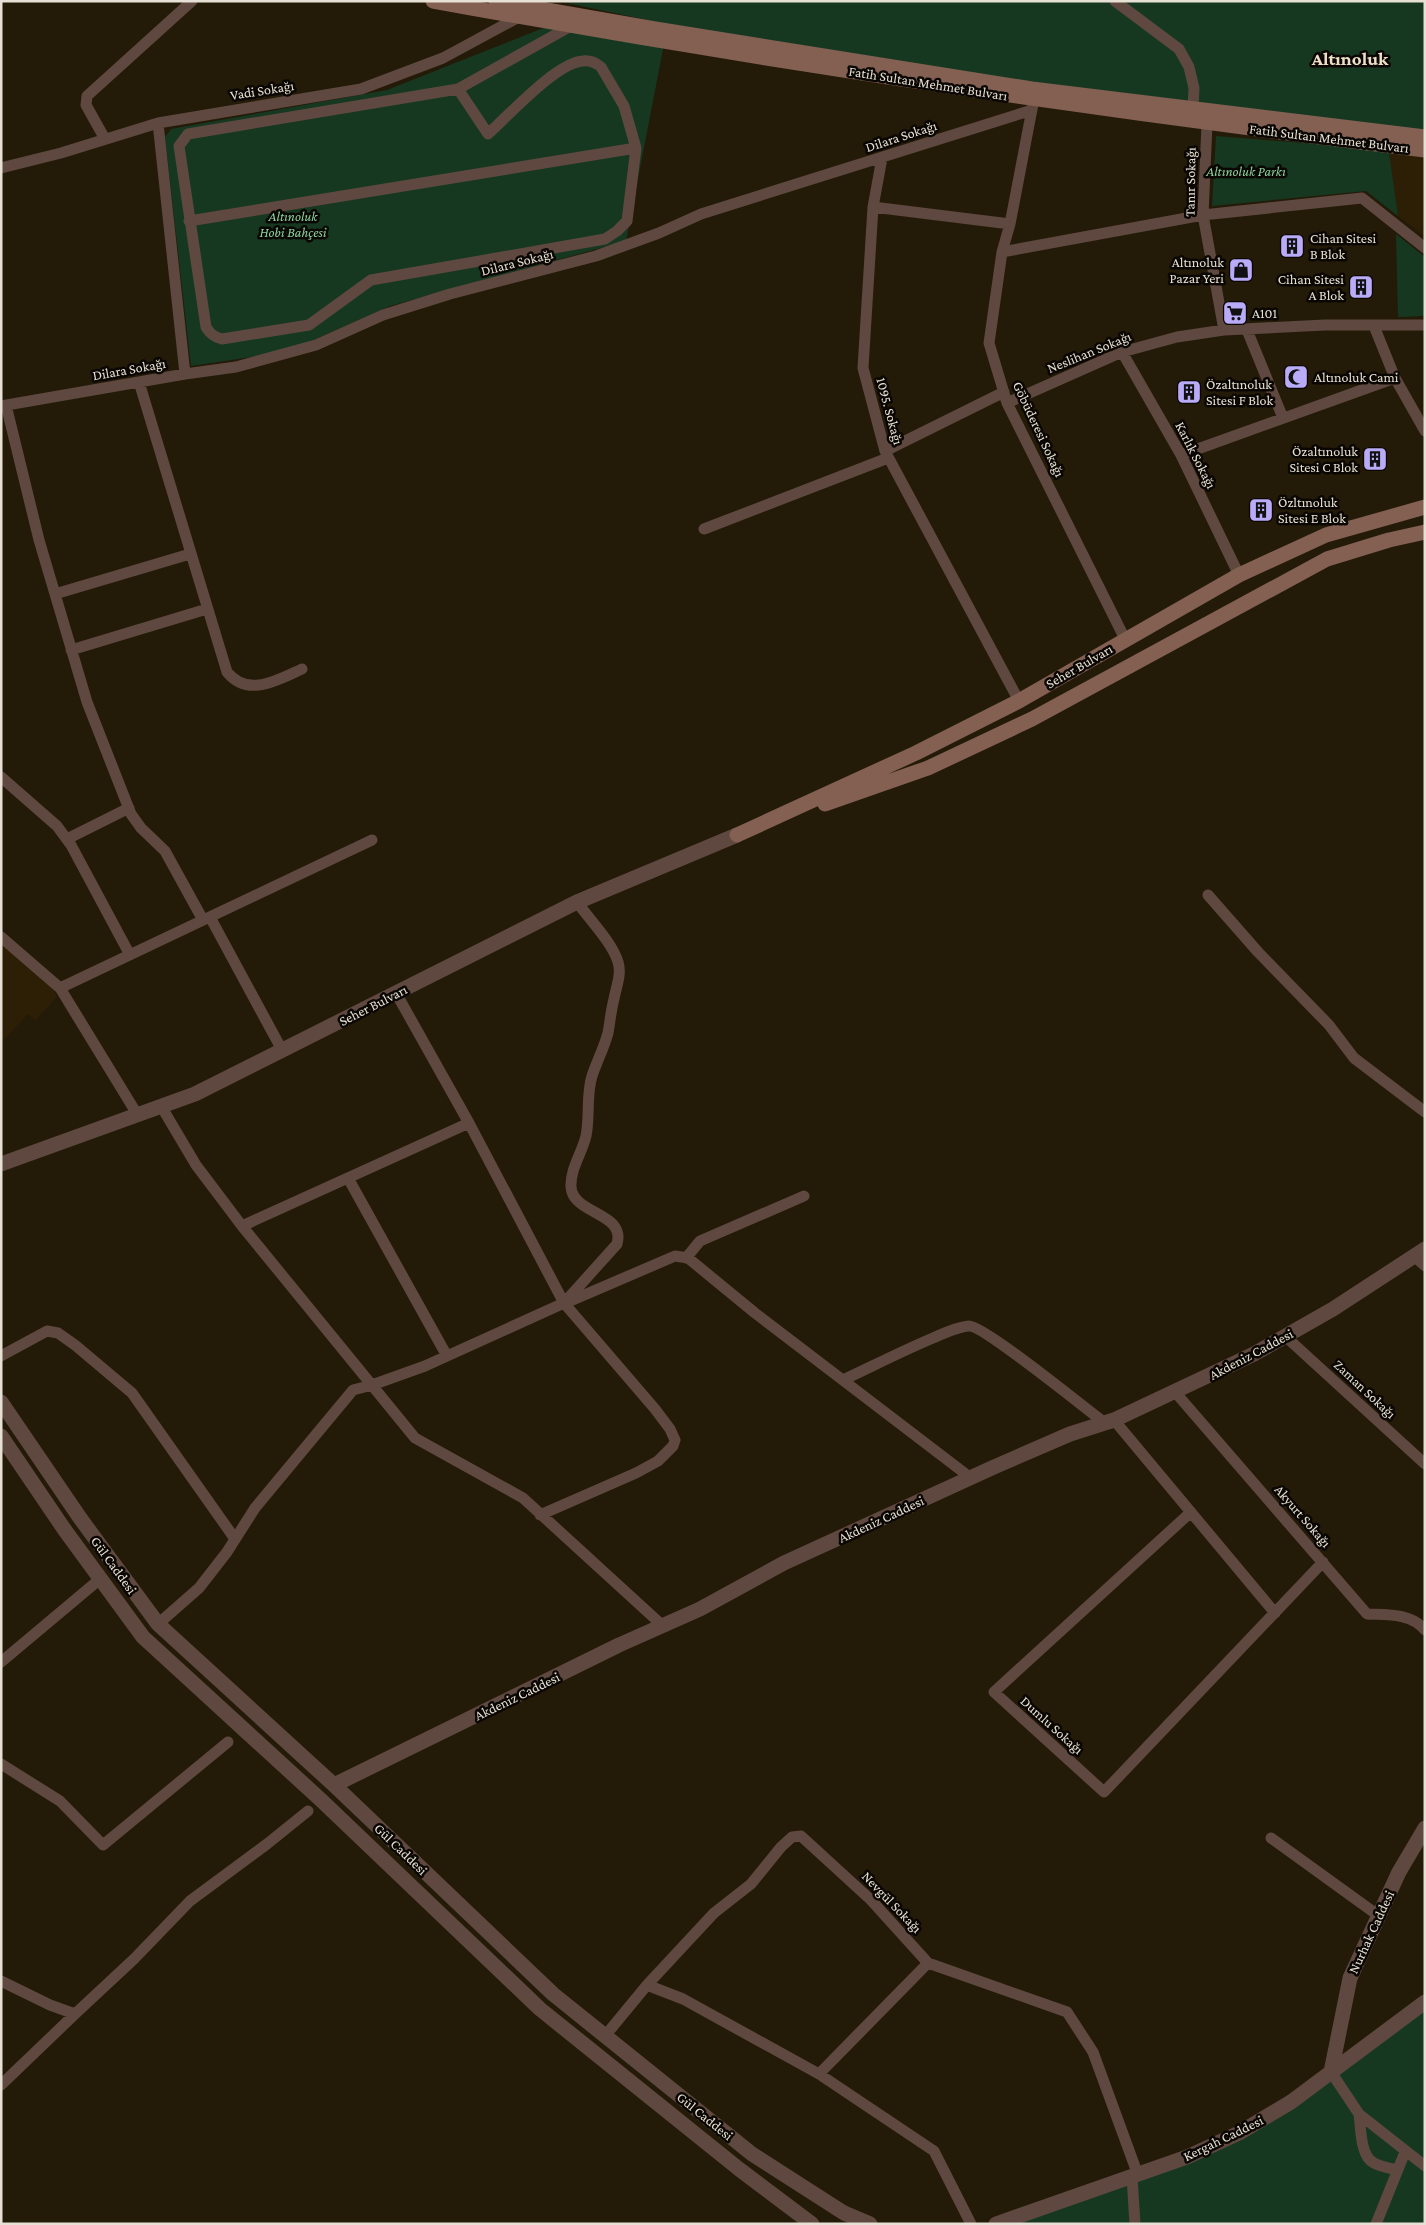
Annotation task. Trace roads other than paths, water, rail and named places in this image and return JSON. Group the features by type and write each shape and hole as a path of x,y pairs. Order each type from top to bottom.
{"main road":[{"name":"Fatih Sultan Mehmet Bulvarı","path":"433,1 1032,105 1425,150"},
{"name":"Fatih Sultan Mehmet Bulvarı","path":"496,1 534,4 1032,89 1425,136"},
{"name":"Seher Bulvarı","path":"737,835 916,753 1018,701 1239,575 1326,535 1425,507"},
{"name":"Seher Bulvarı","path":"737,835 928,768 1032,719 1328,559 1389,540 1425,532"}],"street":[{"path":"105,139 86,105 87,96 192,1"},
{"path":"1115,1 1179,49 1189,67 1192,81 1193,108"},
{"name":"Vadi Sokağı","path":"1,168 158,123 361,89 442,58 519,17"},
{"path":"458,89 488,134 555,73 575,62 589,61 601,67 624,106 636,148 627,221 617,232 605,239 370,280 309,325 222,339 212,336 206,327 179,146 188,134 458,89 571,26"},
{"name":"Dilara Sokağı","path":"4,406 185,374 236,367 316,345 383,315 450,294 596,256 659,233 701,214 882,158 1032,105"},
{"name":"Göbüderesi Sokağı","path":"1032,105 1010,224 1002,252 989,343 1005,397 1125,639"},
{"path":"158,123 185,374"},
{"name":"Tanır Sokağı","path":"1207,124 1203,215 1224,330"},
{"path":"189,221 636,148"},
{"name":"1095. Sokağı","path":"882,158 873,207 863,368 886,455 1018,701"},
{"path":"1002,252 1203,215 1362,198 1425,248"},
{"path":"873,207 1010,224"},
{"name":"Neslihan Sokağı","path":"704,529 886,455 1005,397 1122,352 1177,337 1224,330 1326,325 1425,325"},
{"path":"1374,326 1395,378 1425,431"},
{"path":"1247,330 1283,418"},
{"name":"Karlık Sokağı","path":"1122,352 1181,455 1239,575"},
{"path":"1181,455 1395,378"},
{"path":"139,382 227,672 238,683 252,686 264,684 302,669"},
{"path":"4,406 39,540 87,702 129,808 141,828 166,851 207,918 282,1050"},
{"path":"55,594 190,554"},
{"path":"71,650 207,609"},
{"path":"1,778 40,811 67,839 82,863 130,955"},
{"path":"67,839 129,808"},
{"name":"Seher Bulvarı","path":"2,1164 195,1094 577,902 737,835"},
{"path":"60,988 372,840"},
{"path":"1208,895 1258,952 1329,1025 1354,1058 1425,1112"},
{"path":"564,1303 614,1248 618,1239 617,1229 612,1222 580,1204 571,1190 571,1179 583,1150 588,1124 588,1099 592,1076 608,1032 619,974 619,963 615,953 577,902"},
{"path":"1,937 60,988 137,1114"},
{"path":"396,993 469,1123 564,1303 655,1409 675,1440 673,1446 658,1461 636,1473 540,1515"},
{"path":"161,1106 196,1165 242,1226 415,1438 522,1498 663,1626"},
{"path":"242,1226 469,1123"},
{"path":"348,1178 447,1356"},
{"path":"686,1258 700,1241 804,1196"},
{"path":"158,1624 199,1588 255,1508 353,1390 372,1386 447,1356 564,1303 676,1256 686,1258 971,1478"},
{"name":"Akdeniz Caddesi","path":"334,1785 700,1609 784,1563 1070,1434 1109,1421 1175,1392 1254,1354 1421,1257"},
{"path":"843,1380 958,1328 970,1326 978,1328 1109,1421 1191,1512 1275,1613"},
{"path":"1,1356 47,1331 58,1333 75,1345 132,1393 235,1539"},
{"name":"Zaman Sokağı","path":"1285,1336 1425,1464"},
{"name":"Akyurt Sokağı","path":"1175,1392 1368,1614 1406,1617 1418,1623 1425,1630"},
{"name":"Gül Caddesi","path":"1,1402 80,1518 158,1624 334,1785 553,1994 752,2154 844,2213 870,2224"},
{"name":"Gül Caddesi","path":"2,1440 64,1530 143,1637 321,1800 540,2009 812,2224"},
{"name":"Dumlu Sokağı","path":"1191,1512 994,1692 1104,1792 1323,1562"},
{"path":"1,1662 100,1579"},
{"path":"1,1764 60,1801 104,1845 228,1742"},
{"path":"1,2085 134,1959 190,1901 267,1844 308,1810"},
{"name":"Nurhak Caddesi","path":"1331,2072 1350,1978 1399,1872 1425,1828"},
{"name":"Nevgül Sokağı","path":"605,2036 648,1985 714,1913 751,1884 781,1847 795,1836 804,1838 870,1900 928,1963 1067,2012 1093,2052 1135,2176 1135,2224"},
{"path":"1271,1838 1379,1916"},
{"path":"819,2074 928,1963"},
{"path":"1,1981 50,2005 75,2014"},
{"path":"648,1985 683,2000 819,2074 934,2151 971,2224"},
{"name":"Kergah Caddesi","path":"996,2224 1135,2176 1239,2133 1291,2102 1425,2002"},
{"path":"1331,2072 1359,2114 1425,2166"},
{"path":"1359,2114 1364,2151 1368,2159 1376,2164 1397,2170"},
{"path":"1376,2224 1405,2152"}],"place":[{"name":"Cihan Sitesi B Blok","path":"1292,246"},
{"name":"Altınoluk Pazar Yeri","path":"1241,270"},
{"name":"Cihan Sitesi A Blok","path":"1361,287"},
{"name":"A101","path":"1235,313"},
{"name":"Altınoluk Cami","path":"1296,377"},
{"name":"Özaltınoluk Sitesi F Blok","path":"1189,392"},
{"name":"Özaltınoluk Sitesi C Blok","path":"1375,459"},
{"name":"Özltınoluk Sitesi E Blok","path":"1261,510"}],"district":[{"name":"Altınoluk","path":"1350,58"}],"park label":[{"name":"Altınoluk Parkı","path":"1246,171"},
{"name":"Altınoluk Hobi Bahçesi","path":"293,224"}]}
